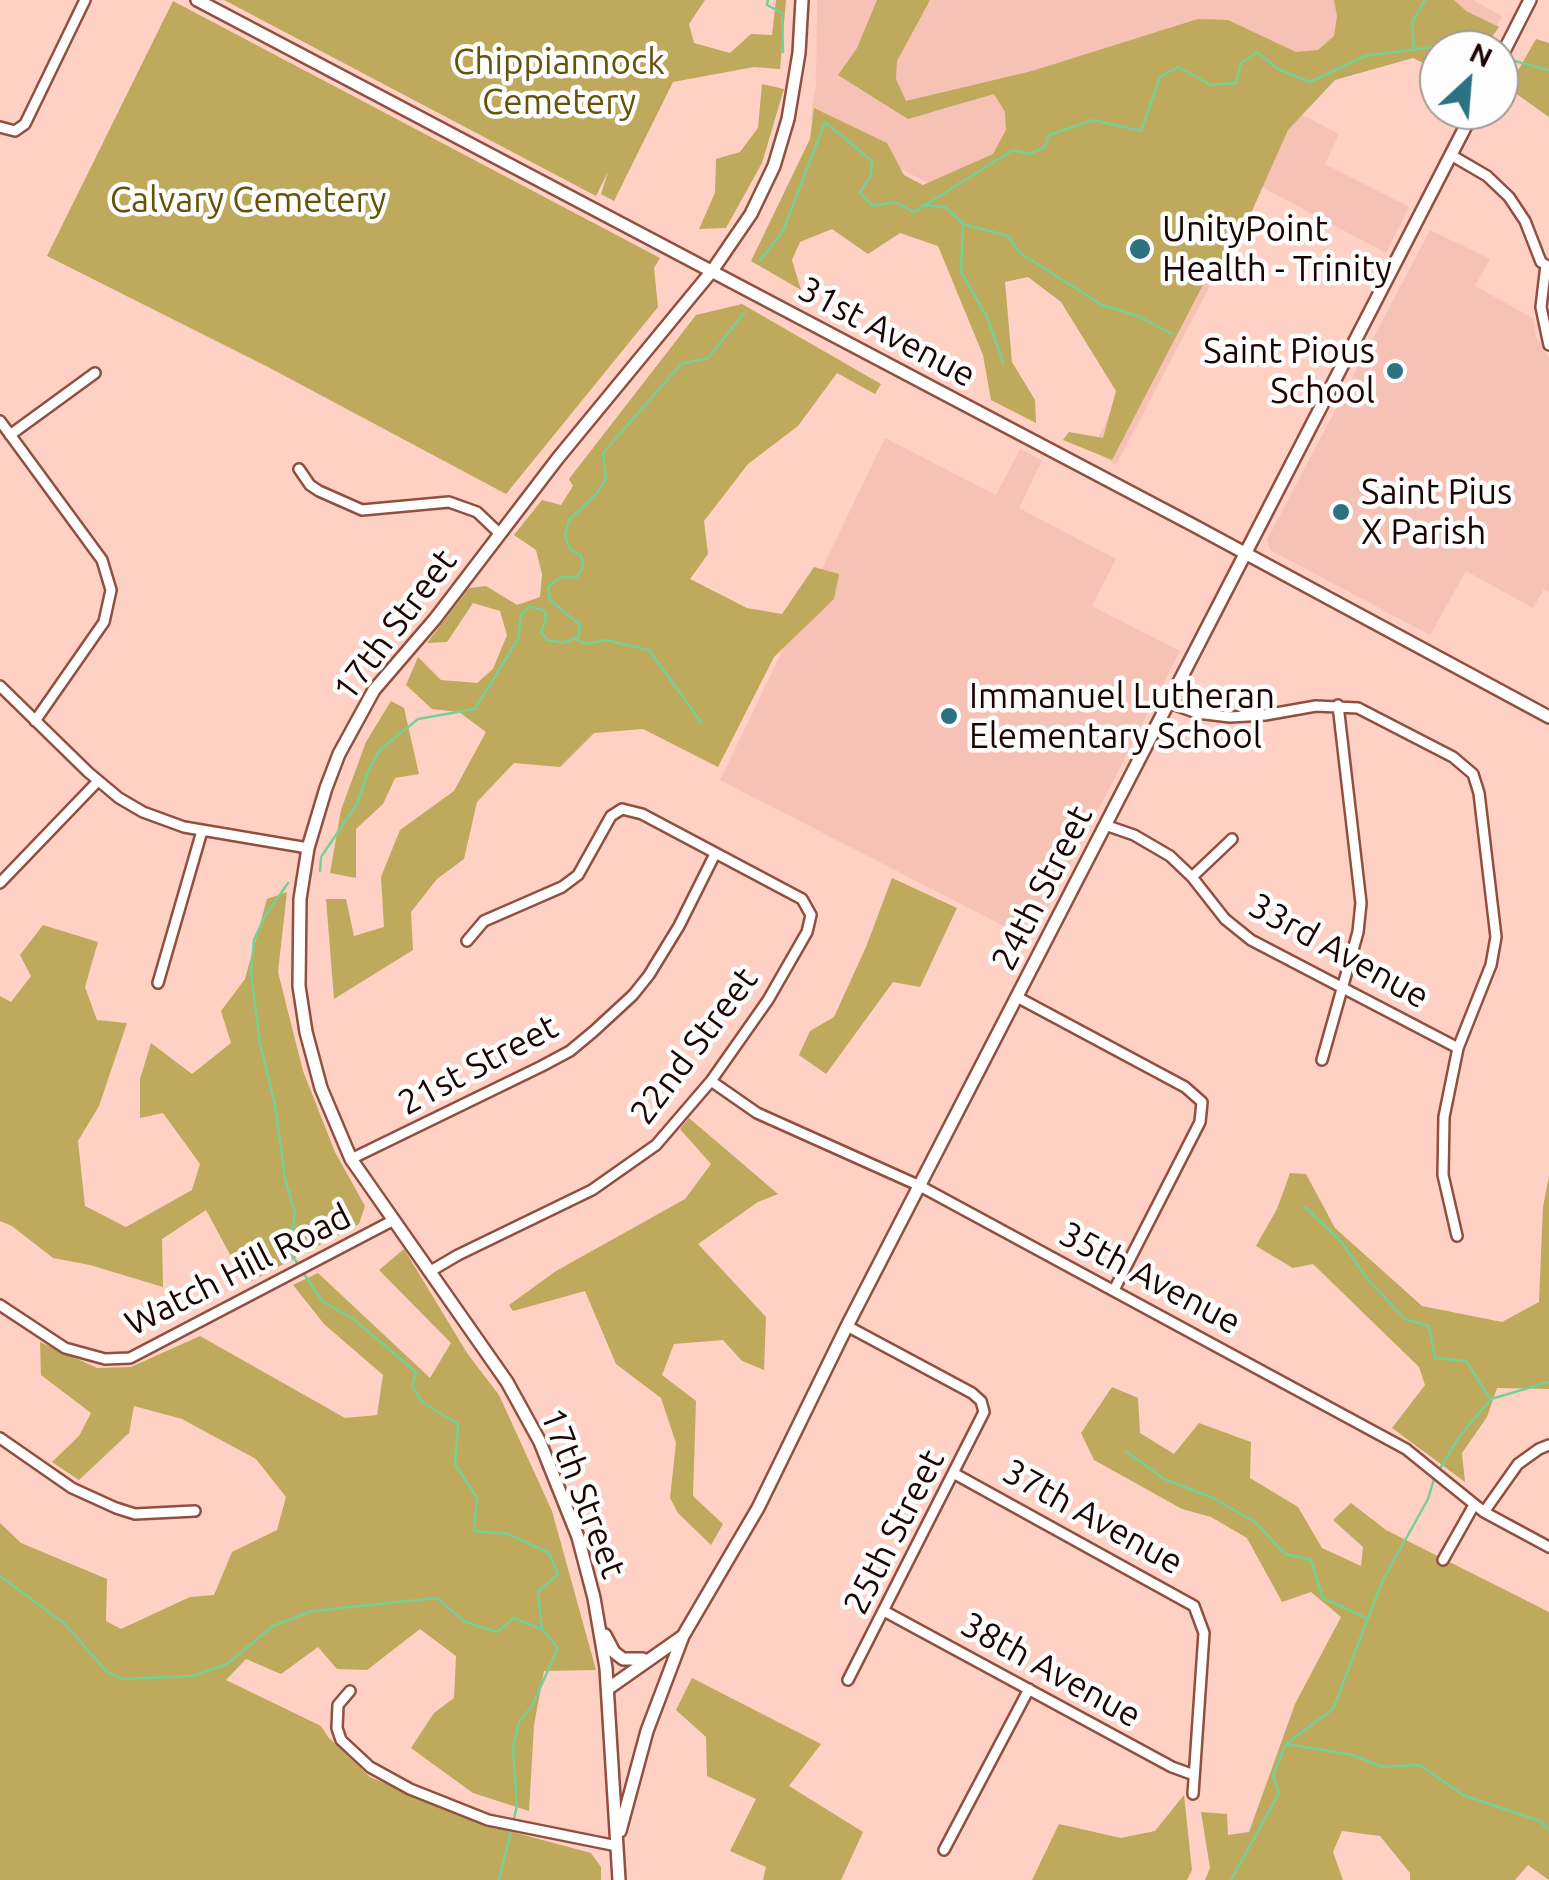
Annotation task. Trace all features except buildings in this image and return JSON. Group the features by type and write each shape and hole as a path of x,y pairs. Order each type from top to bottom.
{"street":[{"path":"0,127 20,130 29,118 85,0"},
{"name":"31st Avenue","path":"197,0 1549,716"},
{"name":"17th Street","path":"617,1843 608,1688 599,1626 578,1537 540,1442 486,1348 428,1272 351,1159 313,1063 299,986 300,900 308,848 339,754 374,690 712,270 751,214 782,142 795,87 802,0"},
{"path":"1515,30 1530,0"},
{"name":"24th Street","path":"618,1880 617,1843 647,1732 683,1636 758,1508 847,1326 1464,130"},
{"path":"1451,155 1487,176 1525,220 1538,256 1547,266 1541,306 1549,345"},
{"path":"10,435 94,374"},
{"path":"0,421 102,560 111,590 104,622 34,720"},
{"path":"299,469 319,491 362,510 449,502 476,512 499,533"},
{"path":"0,686 98,781 142,812 202,831 308,848"},
{"path":"1168,703 1196,714 1230,718 1338,706 1369,712 1453,757 1473,774 1496,937 1491,964 1458,1048 1442,1137 1442,1175 1457,1236"},
{"path":"1322,1060 1358,932 1362,903 1338,706"},
{"path":"0,883 98,781"},
{"path":"468,941 484,922 578,875 610,816 622,809 642,814 715,854"},
{"name":"33rd Avenue","path":"1105,825 1156,848 1192,877 1235,929 1458,1048"},
{"path":"158,983 202,831"},
{"path":"1192,877 1232,839"},
{"name":"22nd Street","path":"428,1272 616,1176 656,1145 711,1081 781,978 807,932 810,909 802,899 715,854"},
{"name":"21st Street","path":"351,1159 556,1058 594,1032 648,975 679,926 715,854"},
{"path":"1017,997 1185,1088 1199,1097 1204,1106 1200,1122 1114,1290"},
{"name":"35th Avenue","path":"711,1081 758,1112 920,1186 1406,1449 1484,1512 1549,1547"},
{"name":"Watch Hill Road","path":"0,1306 65,1348 116,1360 141,1354 392,1221"},
{"name":"25th Street","path":"847,1326 972,1392 984,1408 980,1425 848,1680"},
{"path":"0,1438 72,1488 116,1508 135,1514 195,1511"},
{"path":"1484,1512 1518,1464 1549,1445"},
{"name":"37th Avenue","path":"955,1474 1194,1606 1204,1633 1194,1794"},
{"path":"1442,1560 1474,1505"},
{"name":"38th Avenue","path":"884,1611 1172,1768 1194,1774"},
{"path":"599,1626 614,1652 623,1659 640,1660 657,1654"},
{"name":"24th Street","path":"608,1688 683,1636"},
{"path":"944,1850 1030,1689"},
{"path":"350,1690 338,1705 337,1728 341,1740 370,1768 410,1790 488,1820 617,1843"}],"shaded area":[{"name":"UnityPoint Health - Trinity","path":"817,0 1473,0 1502,16 1494,30 1415,31 1322,73 1301,114 1339,134 1325,164 1409,207 1386,253 1262,187 1116,465 1092,449 1166,311 810,120 816,84"},
{"path":"1430,230 1490,259 1475,286 1533,318 1536,337 1549,358 1549,592 1544,589 1533,608 1466,571 1430,635 1270,550 1267,540"},
{"name":"Immanuel Lutheran Elementary School","path":"885,438 996,495 1020,449 1042,460 1019,508 1116,559 1092,606 1180,651 1031,940 720,780"}],"green space":[{"name":"Chippiannock Cemetery","path":"224,0 705,0 689,24 694,43 730,53 751,34 772,35 776,0 786,0 780,69 754,67 673,82 614,201 601,194 608,172 596,196"},
{"name":"UnityPoint Health - Trinity","path":"877,0 930,0 897,61 896,79 906,101 1032,71 1198,19 1228,20 1296,52 1318,50 1334,36 1334,0 1454,0 1466,11 1499,27 1419,30 1419,61 1413,58 1335,80 1288,130 1231,258 1207,277 1112,460 1063,440 1069,432 1103,438 1116,391 1061,302 1028,277 1005,282 1012,362 1035,400 1036,423 991,400 983,355 938,246 900,233 868,254 832,229 800,242 792,260 801,290 751,261 810,139 814,108 887,143 904,175 923,185 993,154 1006,130 1005,112 994,94 908,119 838,75 857,48"},
{"name":"Calvary Cemetery","path":"173,1 660,258 654,268 658,307 506,494 268,367 47,256"},
{"path":"1536,39 1549,43 1549,117 1519,96 1519,69"},
{"path":"762,84 784,89 762,163 726,228 699,229 715,193 716,159 740,152 758,128"},
{"path":"742,304 881,384 875,394 837,373 798,426 748,464 704,521 708,554 690,579 747,608 782,614 814,567 839,574 834,599 774,657 718,767 643,729 594,733 560,767 514,763 477,802 464,859 437,879 411,912 413,950 334,999 326,899 346,899 354,936 384,927 381,877 400,830 454,791 486,732 459,712 432,709 406,685 418,657 441,680 477,683 493,669 507,635 500,611 473,603 447,642 427,643 469,588 486,586 517,605 540,597 542,574 536,550 514,535 542,500 561,505 573,486 569,479 696,315"},
{"path":"391,701 404,708 419,774 395,778 383,804 356,829 356,878 330,873 341,810 366,742"},
{"path":"892,878 957,908 920,987 893,982 826,1074 799,1055 810,1031 834,1017"},
{"path":"287,892 278,972 303,1071 335,1152 365,1206 359,1224 246,1284 206,1210 162,1239 163,1287 53,1258 0,1221 0,996 11,1002 31,976 20,955 43,925 98,942 85,987 97,1020 127,1023 99,1106 78,1141 85,1206 126,1227 192,1190 200,1164 163,1113 140,1118 140,1079 151,1043 192,1074 231,1043 221,1011 245,979 267,899"},
{"path":"689,1118 778,1194 758,1202 698,1244 766,1317 764,1370 742,1361 723,1340 674,1344 662,1375 696,1401 693,1496 723,1524 711,1545 678,1513 670,1498 676,1443 661,1398 616,1364 585,1291 513,1311 509,1305 556,1271 685,1199 711,1164 680,1129"},
{"path":"1290,1173 1306,1174 1335,1228 1422,1306 1502,1322 1539,1302 1543,1207 1549,1176 1549,1389 1497,1388 1487,1417 1462,1453 1465,1482 1392,1428 1425,1385 1419,1367 1313,1264 1293,1268 1256,1246 1277,1209"},
{"path":"404,1249 467,1353 499,1395 552,1511 596,1670 544,1671 534,1725 529,1811 473,1793 411,1748 434,1713 454,1698 456,1656 420,1629 367,1670 337,1669 318,1647 281,1674 246,1659 226,1680 321,1726 370,1777 479,1823 591,1853 601,1867 601,1880 0,1880 0,1523 21,1543 107,1579 106,1621 121,1629 190,1597 214,1595 232,1552 277,1530 286,1497 256,1459 182,1419 134,1406 129,1433 79,1480 52,1462 79,1436 91,1413 41,1375 40,1342 97,1368 131,1367 200,1336 345,1418 377,1415 383,1375 324,1324 293,1285 318,1273 430,1378 451,1343 379,1270"},
{"path":"1112,1387 1138,1398 1140,1433 1174,1454 1199,1423 1251,1442 1250,1478 1298,1507 1322,1548 1361,1566 1363,1547 1333,1520 1351,1503 1386,1530 1549,1612 1549,1880 1528,1865 1515,1880 1410,1880 1410,1873 1380,1836 1342,1831 1333,1852 1343,1880 1205,1880 1210,1868 1201,1812 1227,1814 1228,1835 1249,1832 1295,1704 1341,1617 1311,1592 1282,1602 1247,1538 1211,1517 1182,1509 1094,1460 1081,1433"},
{"path":"692,1678 821,1744 789,1786 863,1832 841,1880 763,1880 766,1867 730,1851 756,1799 707,1776 706,1737 676,1710"},
{"path":"1184,1795 1192,1870 1187,1880 1032,1880 1059,1824 1121,1838 1155,1831"}],"waterway":[{"path":"768,0 767,5 782,13 783,52"},
{"path":"1414,50 1412,23 1425,0"},
{"path":"759,262 783,231 825,122 872,161 871,175 860,193 873,206 895,202 914,212 1013,150 1030,154 1045,147 1049,135 1093,120 1141,131 1160,77 1178,67 1211,85 1236,83 1241,63 1257,52 1278,69 1310,82 1365,56 1419,49"},
{"path":"1519,62 1549,70"},
{"path":"923,205 945,207 963,224 961,272 987,317 1003,362"},
{"path":"963,224 1008,236 1020,253 1102,305 1138,316 1172,334"},
{"path":"320,871 321,857 357,804 380,750 418,719 475,709 518,639 521,615 530,606 545,611 541,632 547,640 564,643 579,636 580,625 550,600 548,587 561,577 577,577 583,568 581,556 570,549 565,536 569,520 606,479 603,453 681,364 708,358 745,312"},
{"path":"574,638 585,644 605,640 649,650 701,722"},
{"path":"288,883 254,940 251,974 260,1043 295,1213 290,1253 298,1264"},
{"path":"1305,1207 1342,1243 1370,1282 1405,1319 1429,1326 1435,1358 1466,1361 1489,1397"},
{"path":"302,1271 323,1302 352,1318 416,1372 412,1386 422,1402 458,1424 455,1464 477,1498 474,1531 508,1534 549,1553 558,1574 538,1592 542,1629 558,1648 532,1706 519,1722 513,1747 517,1806 499,1880"},
{"path":"1438,1472 1459,1437 1491,1399 1549,1382"},
{"path":"1126,1451 1164,1479 1213,1498 1255,1522 1285,1554 1311,1560 1323,1598 1368,1619"},
{"path":"1231,1880 1279,1793 1273,1775 1286,1744 1333,1709 1382,1582 1428,1499 1434,1479"},
{"path":"0,1576 65,1624 107,1672 122,1679 192,1676 227,1664 273,1626 312,1611 437,1598 465,1622 497,1632 514,1618 541,1629"},
{"path":"1286,1744 1352,1755 1383,1767 1420,1765 1463,1795 1540,1821 1549,1830"}],"place":[{"name":"UnityPoint Health - Trinity","path":"1140,249"},
{"name":"Saint Pious School","path":"1395,371"},
{"name":"Saint Pius X Parish","path":"1341,512"},
{"name":"Immanuel Lutheran Elementary School","path":"949,716"}]}
